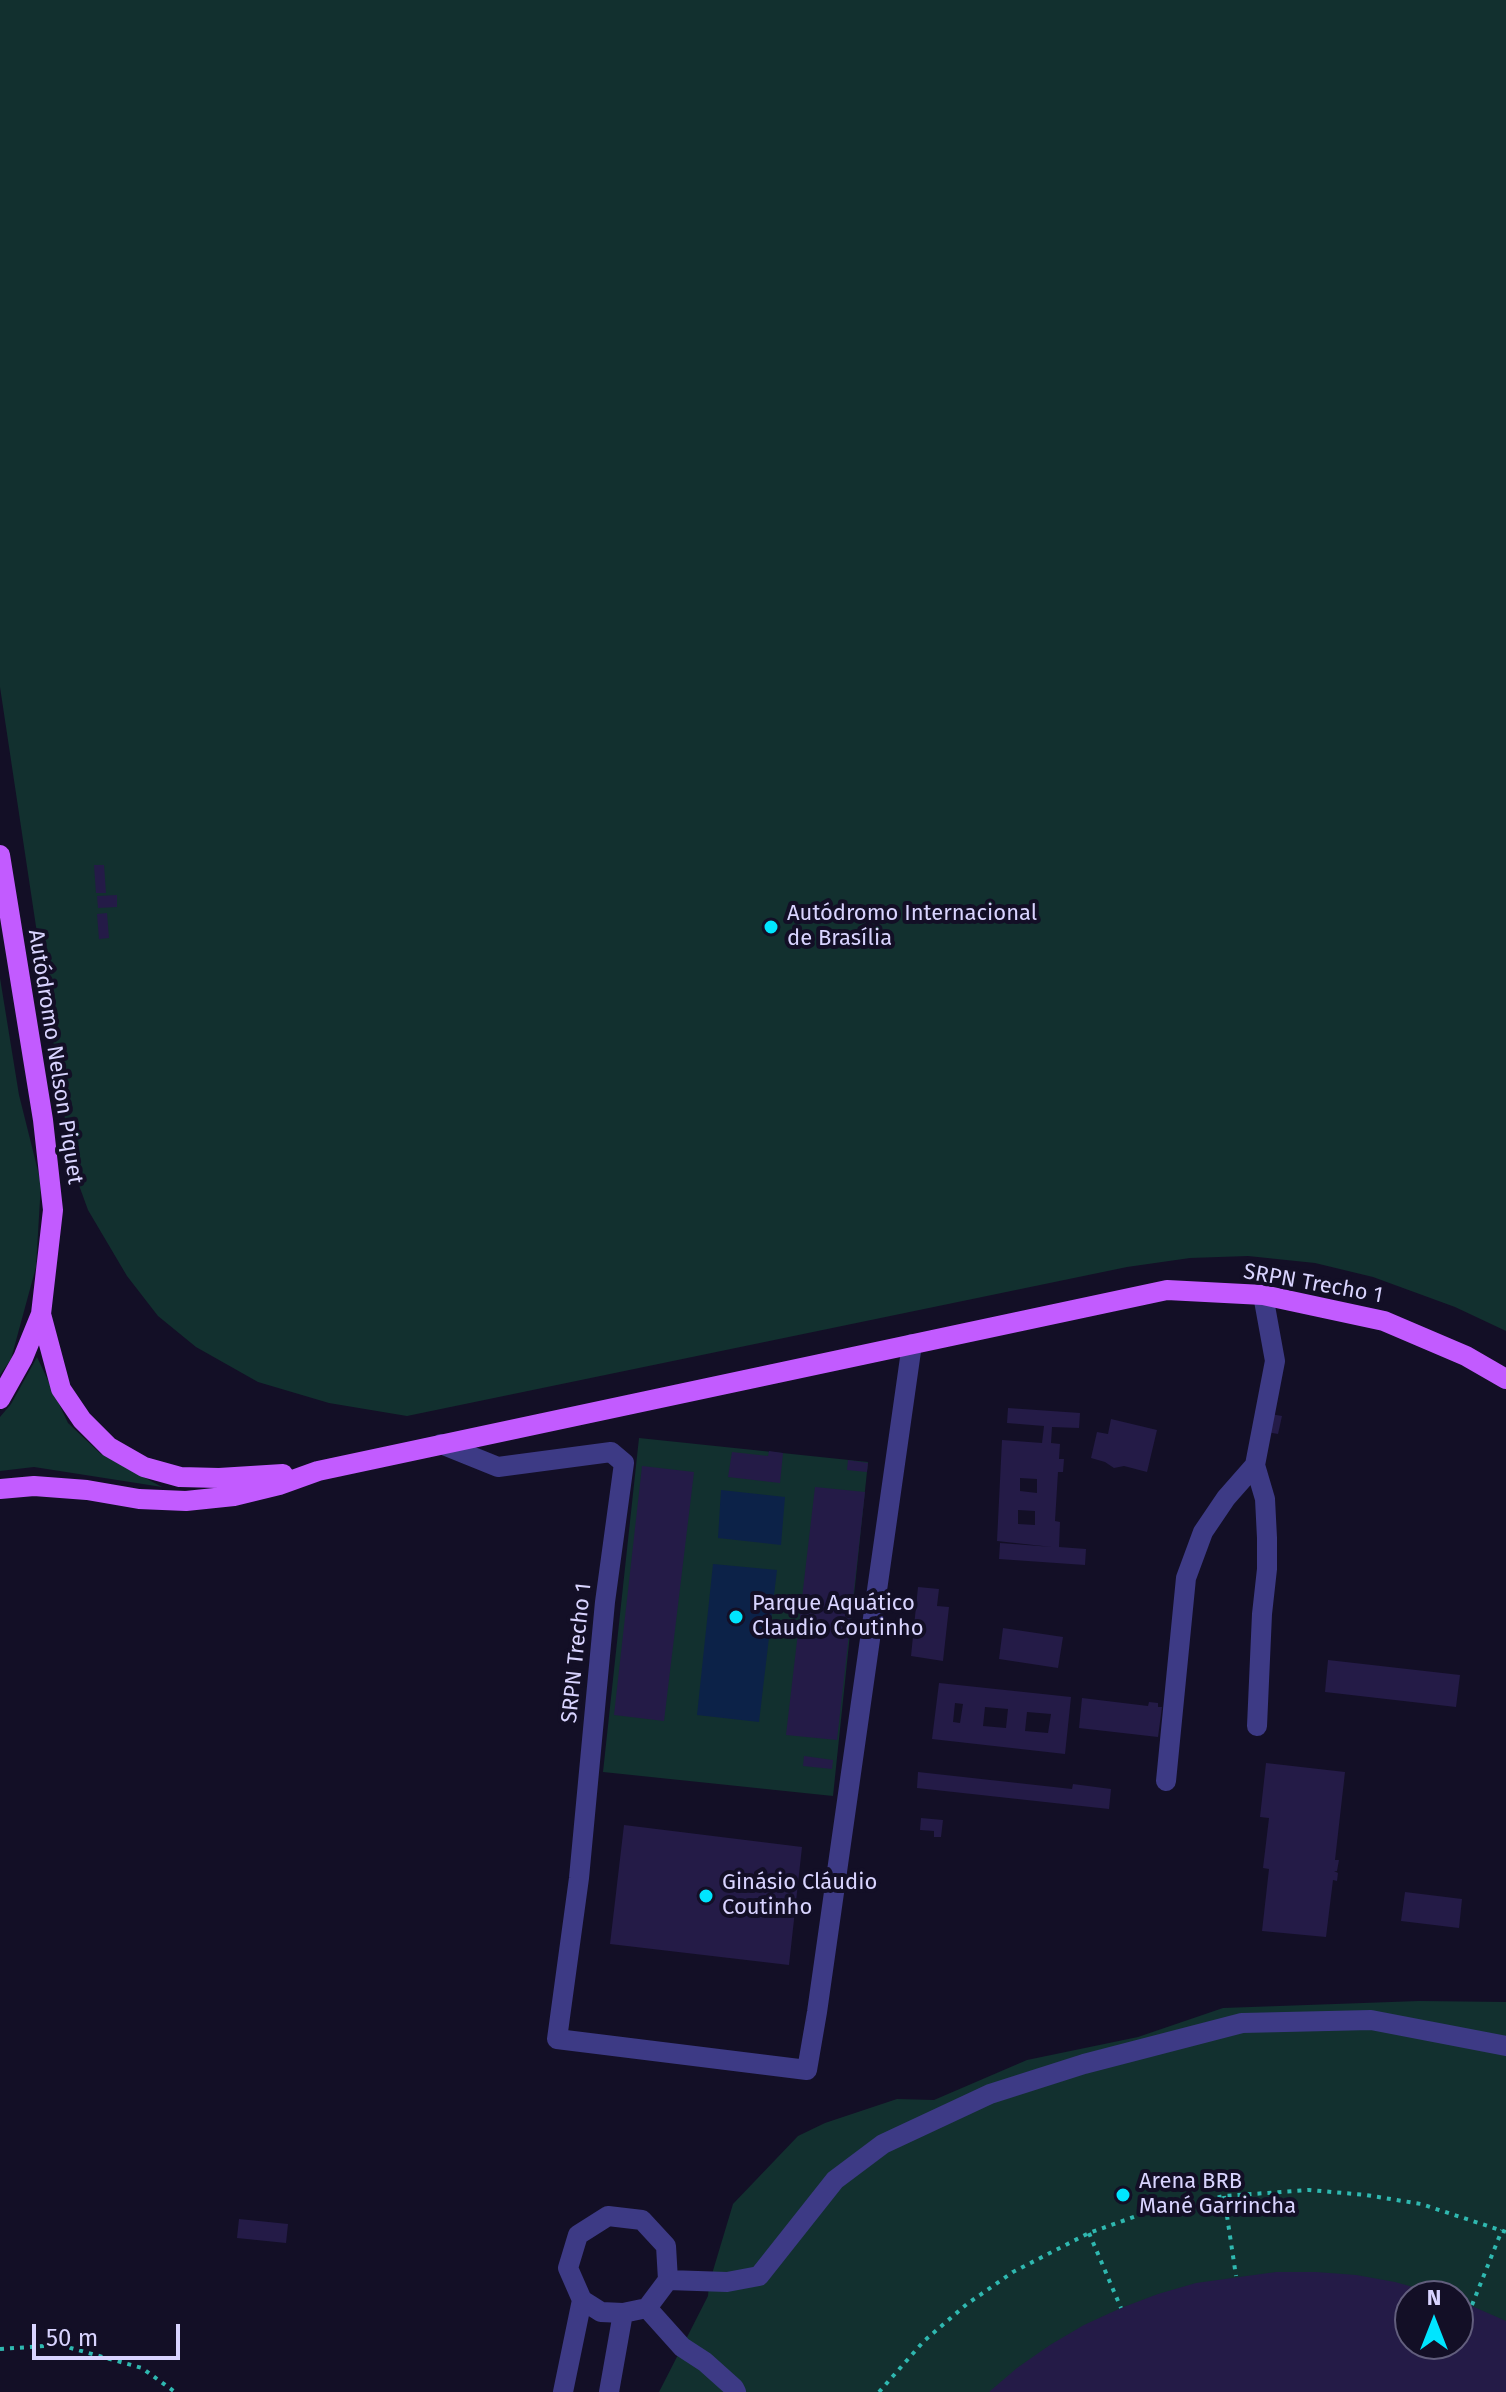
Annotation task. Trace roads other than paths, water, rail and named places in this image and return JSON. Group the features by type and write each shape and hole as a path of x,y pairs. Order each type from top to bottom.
{"main road":[{"name":"Autódromo Nelson Piquet","path":"0,855 43,1120 53,1210 41,1314 23,1358 0,1399"},
{"path":"0,933 17,962"},
{"name":"SRPN Trecho 1","path":"41,1314 61,1389 82,1420 109,1447 144,1467 180,1477 262,1476 318,1471 1167,1290 1263,1295 1384,1321 1466,1356 1506,1379"},
{"name":"SRPN Trecho 1","path":"0,1489 47,1487 139,1499 186,1501 234,1496 318,1471"}],"lane":[{"path":"1257,1726 1267,1538 1265,1499 1255,1465 1275,1361 1263,1295"},
{"name":"SRPN Trecho 1","path":"441,1444 498,1467 611,1452 624,1463 605,1602 579,1878 557,2039 807,2070 912,1344"},
{"path":"1166,1781 1186,1578 1203,1532 1226,1498 1255,1465"},
{"path":"668,2280 727,2282 759,2276 835,2180 883,2144 990,2094 1084,2064 1242,2023 1371,2020 1506,2046"},
{"path":"608,2216 642,2220 666,2246 668,2280 647,2308 623,2313 601,2312 582,2300 568,2268 578,2235 608,2216"},
{"path":"563,2392 582,2300"},
{"path":"647,2308 682,2347 705,2362 736,2392"},
{"path":"609,2392 623,2313"}],"water":[{"path":"721,1490 785,1497 781,1545 718,1538"},
{"path":"713,1564 777,1570 759,1722 697,1715"}],"place":[{"name":"Autódromo Internacional de Brasília","path":"771,927"},
{"name":"Parque Aquático Claudio Coutinho","path":"736,1617"},
{"name":"Ginásio Cláudio Coutinho","path":"706,1896"},
{"name":"Arena BRB Mané Garrincha","path":"1123,2195"}]}
